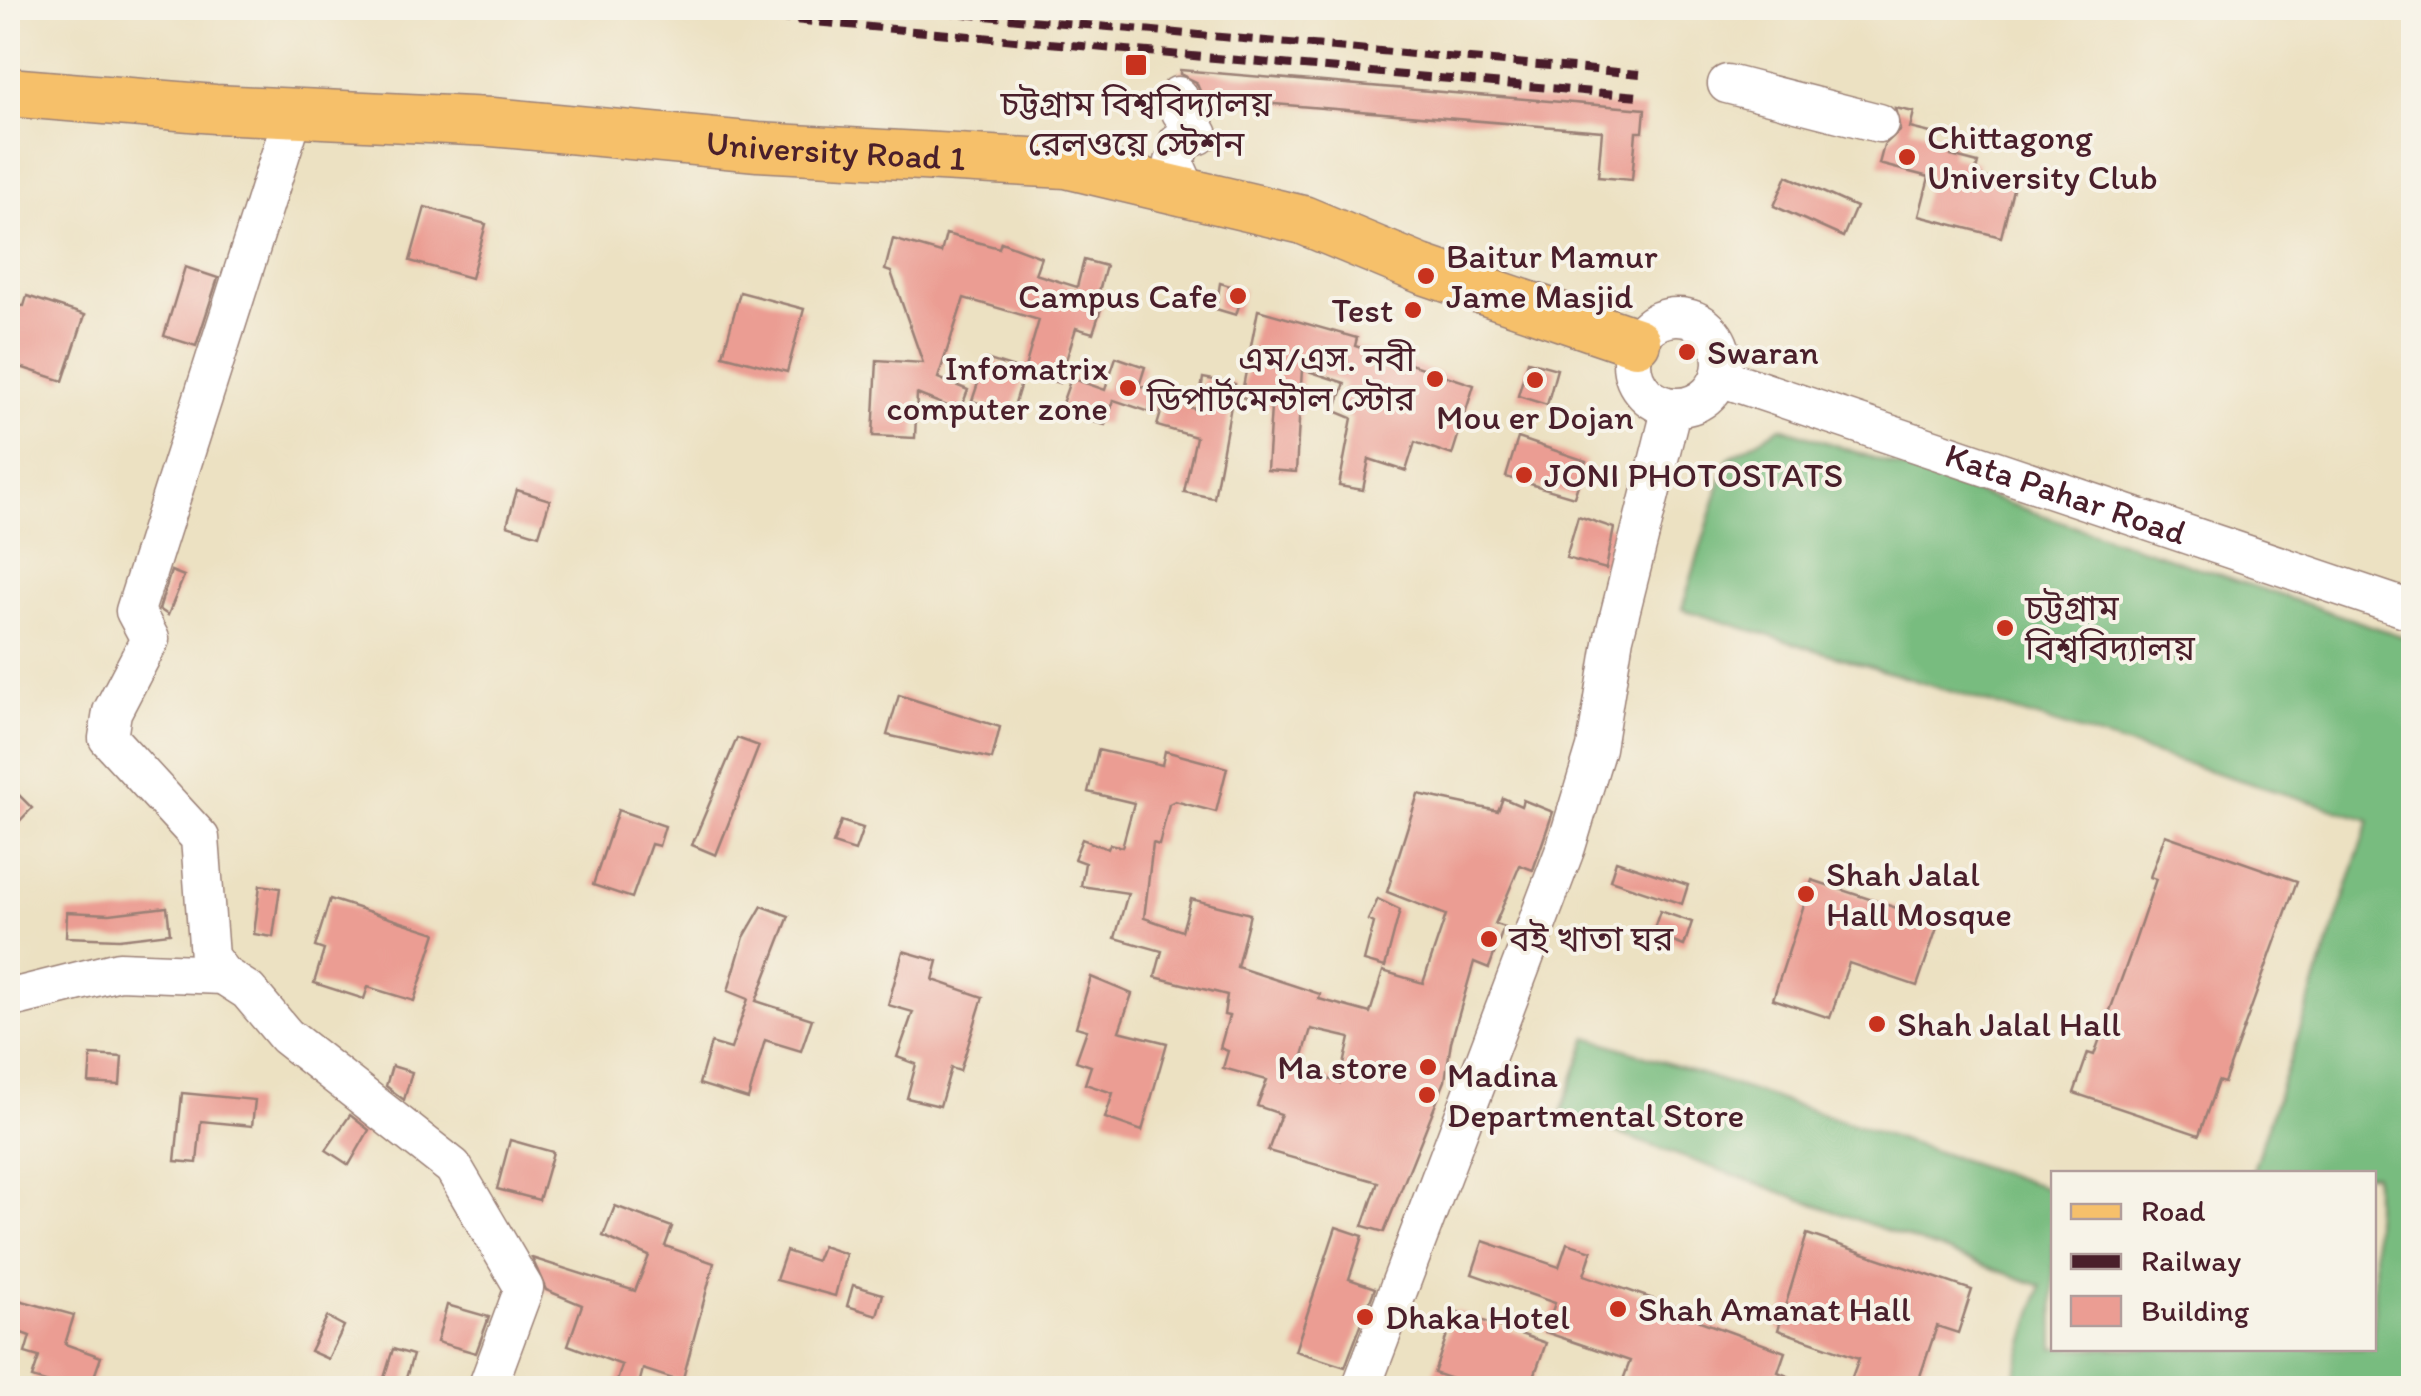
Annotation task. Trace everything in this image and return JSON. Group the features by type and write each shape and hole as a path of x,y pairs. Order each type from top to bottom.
{"main road":[{"name":"University Road 1","path":"8,92 1066,164 1186,189 1303,220 1421,269 1636,342"}],"street":[{"path":"1727,84 1878,123"},
{"path":"1178,96 1181,112 1188,114 1199,135 1178,142 1180,150 1174,162 1186,189"},
{"path":"294,112 135,611 150,639 106,727 108,738 124,758 200,838 209,957 222,974 248,991 286,1036 453,1167 524,1288 487,1388"},
{"path":"1663,319 1691,319 1704,325 1720,348 1720,376 1707,396 1672,407 1646,396 1637,384 1632,370 1636,342 1663,319"},
{"name":"Kata Pahar Road","path":"1720,376 2414,611"},
{"name":"Kata Pahar Road","path":"1772,393 2414,611"},
{"path":"1361,1388 1566,847 1596,748 1614,637 1672,407"},
{"path":"8,999 120,972 222,974"}],"green space":[{"path":"1781,427 2413,640 2413,1388 2011,1388 2041,1286 1561,1113 1588,1037 2051,1189 2051,1351 2376,1351 2376,1171 2253,1171 2370,820 1682,609 1728,458"}],"building":[{"name":"চট্টগ্রাম বিশ্ববিদ্যালয় রেলওয়ে স্টেশন","path":"1180,70 1645,109 1643,132 1636,132 1632,180 1598,177 1602,131 1203,98 1196,82 1180,74"},
{"name":"Chittagong University Club","path":"1895,108 1914,112 1910,128 1955,139 1951,156 1978,163 1975,175 2014,185 2001,237 1919,216 1929,177 1879,164 1884,145 1900,130"},
{"path":"1787,176 1856,207 1843,237 1774,206"},
{"path":"425,207 486,224 471,278 410,261"},
{"path":"946,234 999,248 1001,242 1041,257 1035,274 1077,287 1084,260 1106,266 1098,295 1105,297 1093,333 1076,328 1059,383 1024,373 1012,413 972,401 986,359 1024,371 1039,320 964,298 938,378 968,390 960,411 917,394 915,438 873,436 877,360 923,363 891,272 885,270 893,239 941,253"},
{"path":"185,267 218,278 196,346 164,336"},
{"path":"1220,283 1244,290 1236,315 1216,309"},
{"path":"740,292 804,309 787,372 723,355"},
{"path":"27,296 85,315 63,381 8,363 8,305 24,306"},
{"path":"1258,310 1357,338 1355,346 1474,385 1452,455 1415,442 1406,471 1369,459 1363,490 1339,486 1352,418 1335,411 1345,383 1302,369 1296,472 1267,470 1271,407 1241,397"},
{"path":"1116,357 1145,367 1139,386 1160,393 1153,413 1114,400 1105,425 1059,412 1071,378 1105,390"},
{"path":"1528,361 1557,369 1547,405 1518,396"},
{"path":"1203,378 1235,384 1214,498 1184,492 1196,437 1157,426 1165,399 1198,410"},
{"path":"1518,438 1586,461 1574,497 1506,477"},
{"path":"517,490 550,500 539,535 507,525"},
{"path":"1578,516 1614,528 1606,569 1566,558"},
{"path":"171,571 184,576 168,615 159,609"},
{"path":"899,695 1000,727 992,759 887,735"},
{"path":"737,738 759,746 716,855 692,845"},
{"path":"1098,750 1162,765 1165,751 1227,768 1216,812 1175,801 1169,804 1159,845 1153,843 1144,918 1182,931 1191,899 1250,914 1237,967 1320,994 1319,999 1370,1013 1383,971 1423,983 1446,915 1387,892 1418,794 1498,811 1503,798 1521,806 1523,800 1553,812 1533,870 1520,865 1495,924 1504,927 1489,968 1474,962 1451,1042 1445,1081 1384,1232 1363,1226 1378,1182 1268,1151 1281,1114 1257,1106 1267,1080 1223,1068 1228,1051 1220,1048 1229,1016 1224,1015 1227,995 1155,977 1162,951 1115,938 1128,893 1081,886 1085,863 1074,859 1082,839 1108,849 1110,844 1122,847 1134,803 1088,792","holes":["1311,1029 1350,1038 1340,1083 1299,1069"]},
{"path":"8,784 32,808 8,833"},
{"path":"618,810 665,826 659,846 651,844 632,898 593,885"},
{"path":"841,821 863,828 855,851 833,844"},
{"path":"2165,835 2297,881 2224,1083 2218,1081 2199,1135 2074,1093 2088,1053 2094,1055 2134,944 2156,879 2150,877"},
{"path":"1616,861 1688,885 1682,904 1610,880"},
{"path":"1812,880 1939,922 1917,986 1849,963 1830,1018 1773,999"},
{"path":"260,885 280,888 273,937 254,934"},
{"path":"330,899 436,933 414,1001 368,987 364,999 314,983 324,950 315,947"},
{"path":"1378,899 1400,910 1385,967 1364,961 1374,923 1368,920"},
{"path":"762,906 789,916 756,1001 812,1019 801,1051 765,1040 748,1099 699,1084 711,1043 731,1049 748,999 728,991 744,937"},
{"path":"167,907 170,933 119,939 66,937 67,912 110,914"},
{"path":"1660,911 1692,922 1684,946 1652,934"},
{"path":"903,951 938,961 933,980 983,997 960,1071 951,1068 940,1106 907,1098 916,1064 897,1057 913,1012 888,1005"},
{"path":"1091,977 1132,994 1119,1031 1167,1043 1142,1131 1105,1118 1113,1093 1085,1084 1091,1066 1076,1061 1087,1030 1076,1027"},
{"path":"91,1055 122,1057 120,1085 89,1083"},
{"path":"392,1066 412,1072 404,1100 386,1086"},
{"path":"182,1093 255,1100 252,1126 201,1121 197,1163 175,1161"},
{"path":"350,1115 369,1130 349,1165 326,1150"},
{"path":"510,1140 553,1152 539,1200 497,1189"},
{"path":"615,1206 672,1227 665,1246 714,1263 682,1382 643,1369 638,1388 615,1388 622,1365 568,1345 582,1305 546,1290 532,1258 635,1291 649,1256 603,1236"},
{"path":"1336,1227 1363,1236 1349,1279 1375,1288 1345,1367 1295,1351"},
{"path":"1807,1234 1972,1290 1958,1333 1937,1326 1916,1388 1848,1388 1859,1358 1778,1330"},
{"name":"Shah Amanat Hall","path":"1483,1241 1559,1267 1567,1243 1592,1251 1584,1275 1702,1316 1700,1321 1785,1352 1778,1372 1816,1388 1620,1388 1630,1361 1545,1332 1555,1303 1472,1274"},
{"path":"822,1246 846,1254 835,1296 776,1280 786,1251 816,1261"},
{"path":"853,1285 883,1294 877,1315 847,1306"},
{"path":"8,1297 74,1315 65,1344 101,1357 90,1388 65,1388 32,1378 39,1357 25,1353 30,1336 8,1328"},
{"path":"447,1305 489,1317 476,1353 437,1342"},
{"name":"Shah Amanat Hall","path":"1455,1311 1546,1343 1530,1388 1478,1388 1434,1373"},
{"path":"327,1317 344,1326 328,1359 310,1351"},
{"path":"393,1349 413,1355 403,1388 381,1388"}],"railway":[{"path":"659,8 1638,96"},
{"path":"894,8 1640,74"}],"place":[{"name":"চট্টগ্রাম বিশ্ববিদ্যালয় রেলওয়ে স্টেশন","path":"1136,65"},
{"name":"Chittagong University Club","path":"1907,157"},
{"name":"Baitur Mamur Jame Masjid","path":"1426,276"},
{"name":"Campus Cafe","path":"1238,296"},
{"name":"Test","path":"1413,310"},
{"name":"Swaran","path":"1687,352"},
{"name":"এম/এস. নবী ডিপার্টমেন্টাল স্টোর","path":"1435,379"},
{"name":"Mou er Dojan","path":"1535,380"},
{"name":"Infomatrix computer zone","path":"1128,388"},
{"name":"JONI PHOTOSTATS","path":"1524,475"},
{"name":"চট্টগ্রাম বিশ্ববিদ্যালয়","path":"2005,628"},
{"name":"Shah Jalal Hall Mosque","path":"1806,894"},
{"name":"বই খাতা ঘর","path":"1489,939"},
{"name":"Shah Jalal Hall","path":"1877,1024"},
{"name":"Ma store","path":"1428,1067"},
{"name":"Madina Departmental Store","path":"1427,1095"},
{"name":"Shah Amanat Hall","path":"1618,1309"},
{"name":"Dhaka Hotel","path":"1365,1317"}]}
